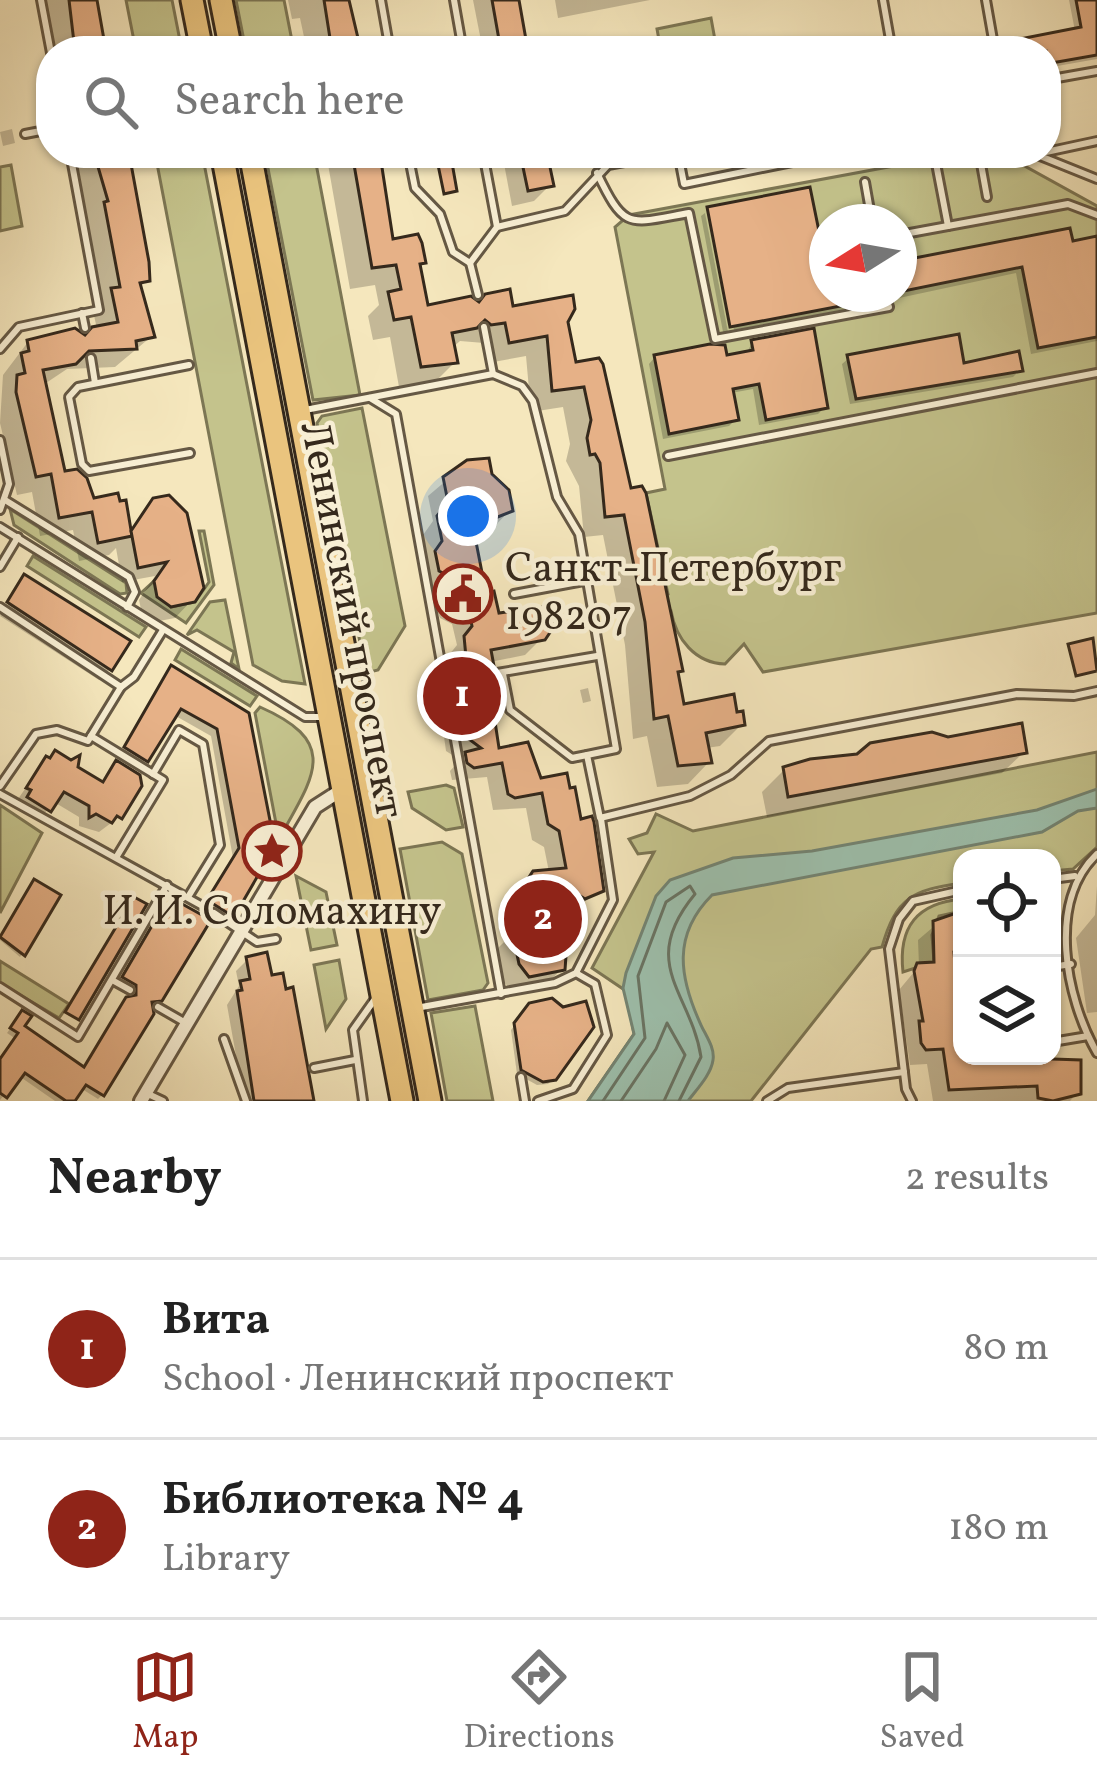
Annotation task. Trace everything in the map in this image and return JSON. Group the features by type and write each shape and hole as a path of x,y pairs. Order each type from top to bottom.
{"main road":[{"path":"193,0 199,36"},
{"path":"221,0 228,36"},
{"name":"Ленинский проспект","path":"225,168 402,1101"},
{"name":"Ленинский проспект","path":"253,168 430,1101"}],"street":[{"path":"144,1097 314,806 343,789"}],"lane":[{"path":"41,0 48,36"},
{"path":"381,0 387,36"},
{"path":"454,0 461,36"},
{"path":"883,0 889,36"},
{"path":"986,0 992,36"},
{"path":"1061,77 1097,71"},
{"path":"25,134 36,132"},
{"path":"1061,148 1097,141"},
{"path":"1061,163 1097,179"},
{"path":"0,349 19,327 99,310 73,168"},
{"path":"412,168 415,188 440,214 453,252 470,263 478,295"},
{"path":"486,168 497,227"},
{"path":"470,263 497,227 565,211 604,168"},
{"path":"679,168 684,184 763,168"},
{"path":"937,168 948,226"},
{"path":"982,168 987,197"},
{"path":"597,173 623,220 632,224 688,213 715,339 862,312"},
{"path":"865,182 869,204"},
{"path":"917,232 1068,204 1097,215"},
{"path":"82,313 85,328"},
{"path":"484,327 493,374"},
{"path":"91,358 95,383"},
{"path":"189,365 77,387 69,397 84,469 190,453"},
{"path":"668,456 1097,373"},
{"path":"299,412 493,374 522,386 533,401 557,497 579,534 601,637 598,656 616,749 572,758 510,710 503,674"},
{"path":"369,398 396,414 434,599 443,683 502,994"},
{"path":"0,440 9,484 0,510"},
{"path":"5,500 129,578 135,592 127,607"},
{"path":"0,527 305,717 329,717"},
{"path":"0,567 18,537"},
{"path":"514,594 589,580"},
{"path":"0,608 121,688"},
{"path":"163,630 88,741 57,730 36,734 0,790 206,908"},
{"path":"485,675 598,656"},
{"path":"428,693 454,681"},
{"path":"600,818 690,796 731,776 769,741 1017,694 1074,697 1097,692"},
{"path":"153,774 179,730 203,744 220,845 188,897"},
{"path":"91,736 163,779 117,856"},
{"path":"412,1009 555,983 576,973 614,900 587,755"},
{"path":"1097,854 1075,876 1066,905 1071,964 1088,1036 1097,1053"},
{"path":"1061,878 1075,876"},
{"path":"0,987 78,1036 167,885"},
{"path":"912,1101 904,1072 891,938 913,901 953,892"},
{"path":"214,914 257,942 276,939"},
{"path":"1061,966 1071,964"},
{"path":"538,1101 573,1089 607,1035 595,984 576,973"},
{"path":"112,980 130,990"},
{"path":"363,1101 352,1030 381,992"},
{"path":"158,1007 187,1024"},
{"path":"1061,1040 1088,1036"},
{"path":"224,1039 246,1101"},
{"path":"314,1068 355,1060"},
{"path":"767,1101 788,1088 904,1072"},
{"path":"521,1077 525,1101"},
{"path":"144,1097 163,1101"}],"shaded area":[{"path":"126,0 172,0 179,36 133,36"},
{"path":"236,0 284,0 291,36 243,36"},
{"path":"711,18 714,36 658,36 657,29"},
{"path":"11,165 22,226 0,231 0,167"},
{"path":"158,168 205,168 305,684 282,681 253,665"},
{"path":"268,168 317,168 360,395 313,400"},
{"path":"883,168 1028,168 1097,206 1097,613 763,672 744,644 725,664 714,663 682,640 671,611 666,611 663,596 668,594 646,493 665,489 615,227 629,215"},
{"path":"362,408 405,626 378,670 366,673 317,423 322,416"},
{"path":"10,509 126,583 127,593 120,594 14,525"},
{"path":"199,531 204,531 214,585 186,623 141,593 154,581 171,607 195,602 209,582"},
{"path":"33,556 146,627 139,637 27,566"},
{"path":"225,600 239,669 231,663 234,652 197,630 187,635 210,602"},
{"path":"181,649 257,696 250,706 175,660"},
{"path":"260,707 286,720 311,748 310,779 279,839 255,713"},
{"path":"1097,752 1097,847 1073,869 1061,870 1061,849 953,849 953,885 919,893 901,907 882,947 871,949 751,1101 588,1101 634,1034 626,991 592,968 654,852 638,854 629,839 647,833 656,814 693,831"},
{"path":"446,785 454,788 463,827 446,830 412,808 408,792"},
{"path":"0,805 42,833 0,913"},
{"path":"442,842 462,854 488,983 483,990 428,1000 400,849"},
{"path":"296,876 326,892 337,945 311,950"},
{"path":"953,900 953,913 939,916 932,935 934,962 903,972 904,942 914,920"},
{"path":"339,960 346,999 326,1029 314,965"},
{"path":"0,961 69,1004 59,1018 0,983"},
{"path":"475,1006 493,1101 447,1101 431,1013"}],"water":[{"path":"1097,789 1097,808 1078,811 1042,832 712,895 690,925 683,957 688,990 713,1051 706,1077 688,1101 588,1101 634,1034 623,988 626,973 656,896 670,880 733,858 812,851 1037,810"}],"building":[{"path":"69,0 97,0 103,36 73,36"},
{"path":"324,0 349,0 357,36 330,36"},
{"path":"492,0 519,0 525,36 498,36"},
{"path":"1076,0 1097,0 1097,55 1061,61 1061,36 1035,36 1081,27"},
{"path":"98,168 132,168 149,262 150,281 140,283 155,337 136,341 137,349 89,351 76,364 43,370 65,471 77,469 87,478 94,498 118,493 120,501 126,500 132,536 98,543 92,512 59,518 51,474 36,477 16,392 17,375 25,373 21,353 29,351 27,340 75,328 85,335 92,327 118,322 111,288 120,287 104,202 108,201"},
{"path":"355,168 382,168 393,239 418,234 426,263 420,264 428,305 471,296 479,302 485,294 510,289 513,306 573,295 575,309 568,322 576,362 599,358 603,364 631,488 642,486 646,493 683,671 678,672 684,704 734,694 737,712 743,711 745,725 706,733 712,763 678,766 668,716 654,719 645,622 624,515 605,517 600,463 595,454 590,455 587,438 591,420 584,387 552,391 547,336 509,343 505,323 491,325 485,320 477,328 452,333 458,363 421,367 411,317 394,320 388,292 401,289 396,265 372,268"},
{"path":"439,168 453,168 457,191 444,194"},
{"path":"523,168 550,168 554,186 528,191"},
{"path":"810,187 809,312 730,327 707,207"},
{"path":"1070,228 1073,241 1097,236 1097,337 1038,348 1022,267 917,288 917,258"},
{"path":"814,328 828,408 766,420 759,384 733,389 739,420 669,434 654,355 710,344 725,345 727,355 753,350 751,340"},
{"path":"959,334 964,363 1019,351 1023,371 856,399 847,355"},
{"path":"489,458 492,474 509,490 513,511 490,520 469,506 486,593 494,591 499,613 551,606 555,625 545,640 491,650 494,666 481,669 478,677 489,682 499,748 528,742 541,778 567,773 581,819 592,816 594,822 604,891 585,899 571,890 559,892 550,905 552,916 568,926 565,970 529,977 519,964 512,930 530,920 520,891 533,871 566,868 559,831 548,824 542,793 515,798 508,794 502,763 474,768 467,763 465,752 481,748 462,734 455,689 461,681 456,674 467,668 464,636 472,626 468,608 455,602 445,574 439,571 435,551 442,541 437,516 448,502 443,477 467,460"},
{"path":"169,495 187,513 204,588 195,602 171,607 157,597 154,581 167,562 138,568 131,531 153,498"},
{"path":"24,574 131,641 112,671 7,602"},
{"path":"1093,638 1097,671 1076,676 1068,644"},
{"path":"171,665 249,713 275,846 234,917 207,900 239,848 217,729 181,709 148,762 124,747"},
{"path":"1022,723 1027,753 788,797 783,767 857,754 870,743 932,732 948,737"},
{"path":"55,750 71,760 80,755 78,767 103,782 116,760 140,775 142,786 122,819 117,816 112,823 96,814 89,818 89,806 64,792 51,812 27,797 31,790 26,788"},
{"path":"34,879 61,895 25,956 0,937"},
{"path":"134,897 147,904 79,1020 65,1012"},
{"path":"175,900 211,920 162,1001 152,1002 154,1014 104,1096 86,1085 75,1101 66,1101 25,1073 7,1098 0,1093 0,1059 18,1033 10,1028 22,1010 32,1016 25,1026 84,1067 126,997 136,995 136,985 122,977 160,912 166,916"},
{"path":"953,914 953,1065 1061,1065 1061,1059 1081,1060 1081,1094 1053,1101 1038,1098 1037,1086 949,1090 943,1049 926,1050 921,1043 919,1021 923,1021 914,971 917,963 934,962 933,921"},
{"path":"267,952 272,975 283,973 286,989 293,987 314,1101 254,1101 237,991 242,990 240,981 250,979 246,957"},
{"path":"552,998 563,1007 586,1001 594,1027 556,1080 543,1082 521,1070 514,1023 529,1003"}],"place":[{"name":"Санкт-Петербург 198207","path":"463,594"},
{"name":"Вита","path":"462,696"},
{"name":"И. И. Соломахину","path":"272,851"},
{"name":"Библиотека № 4","path":"543,919"}]}
